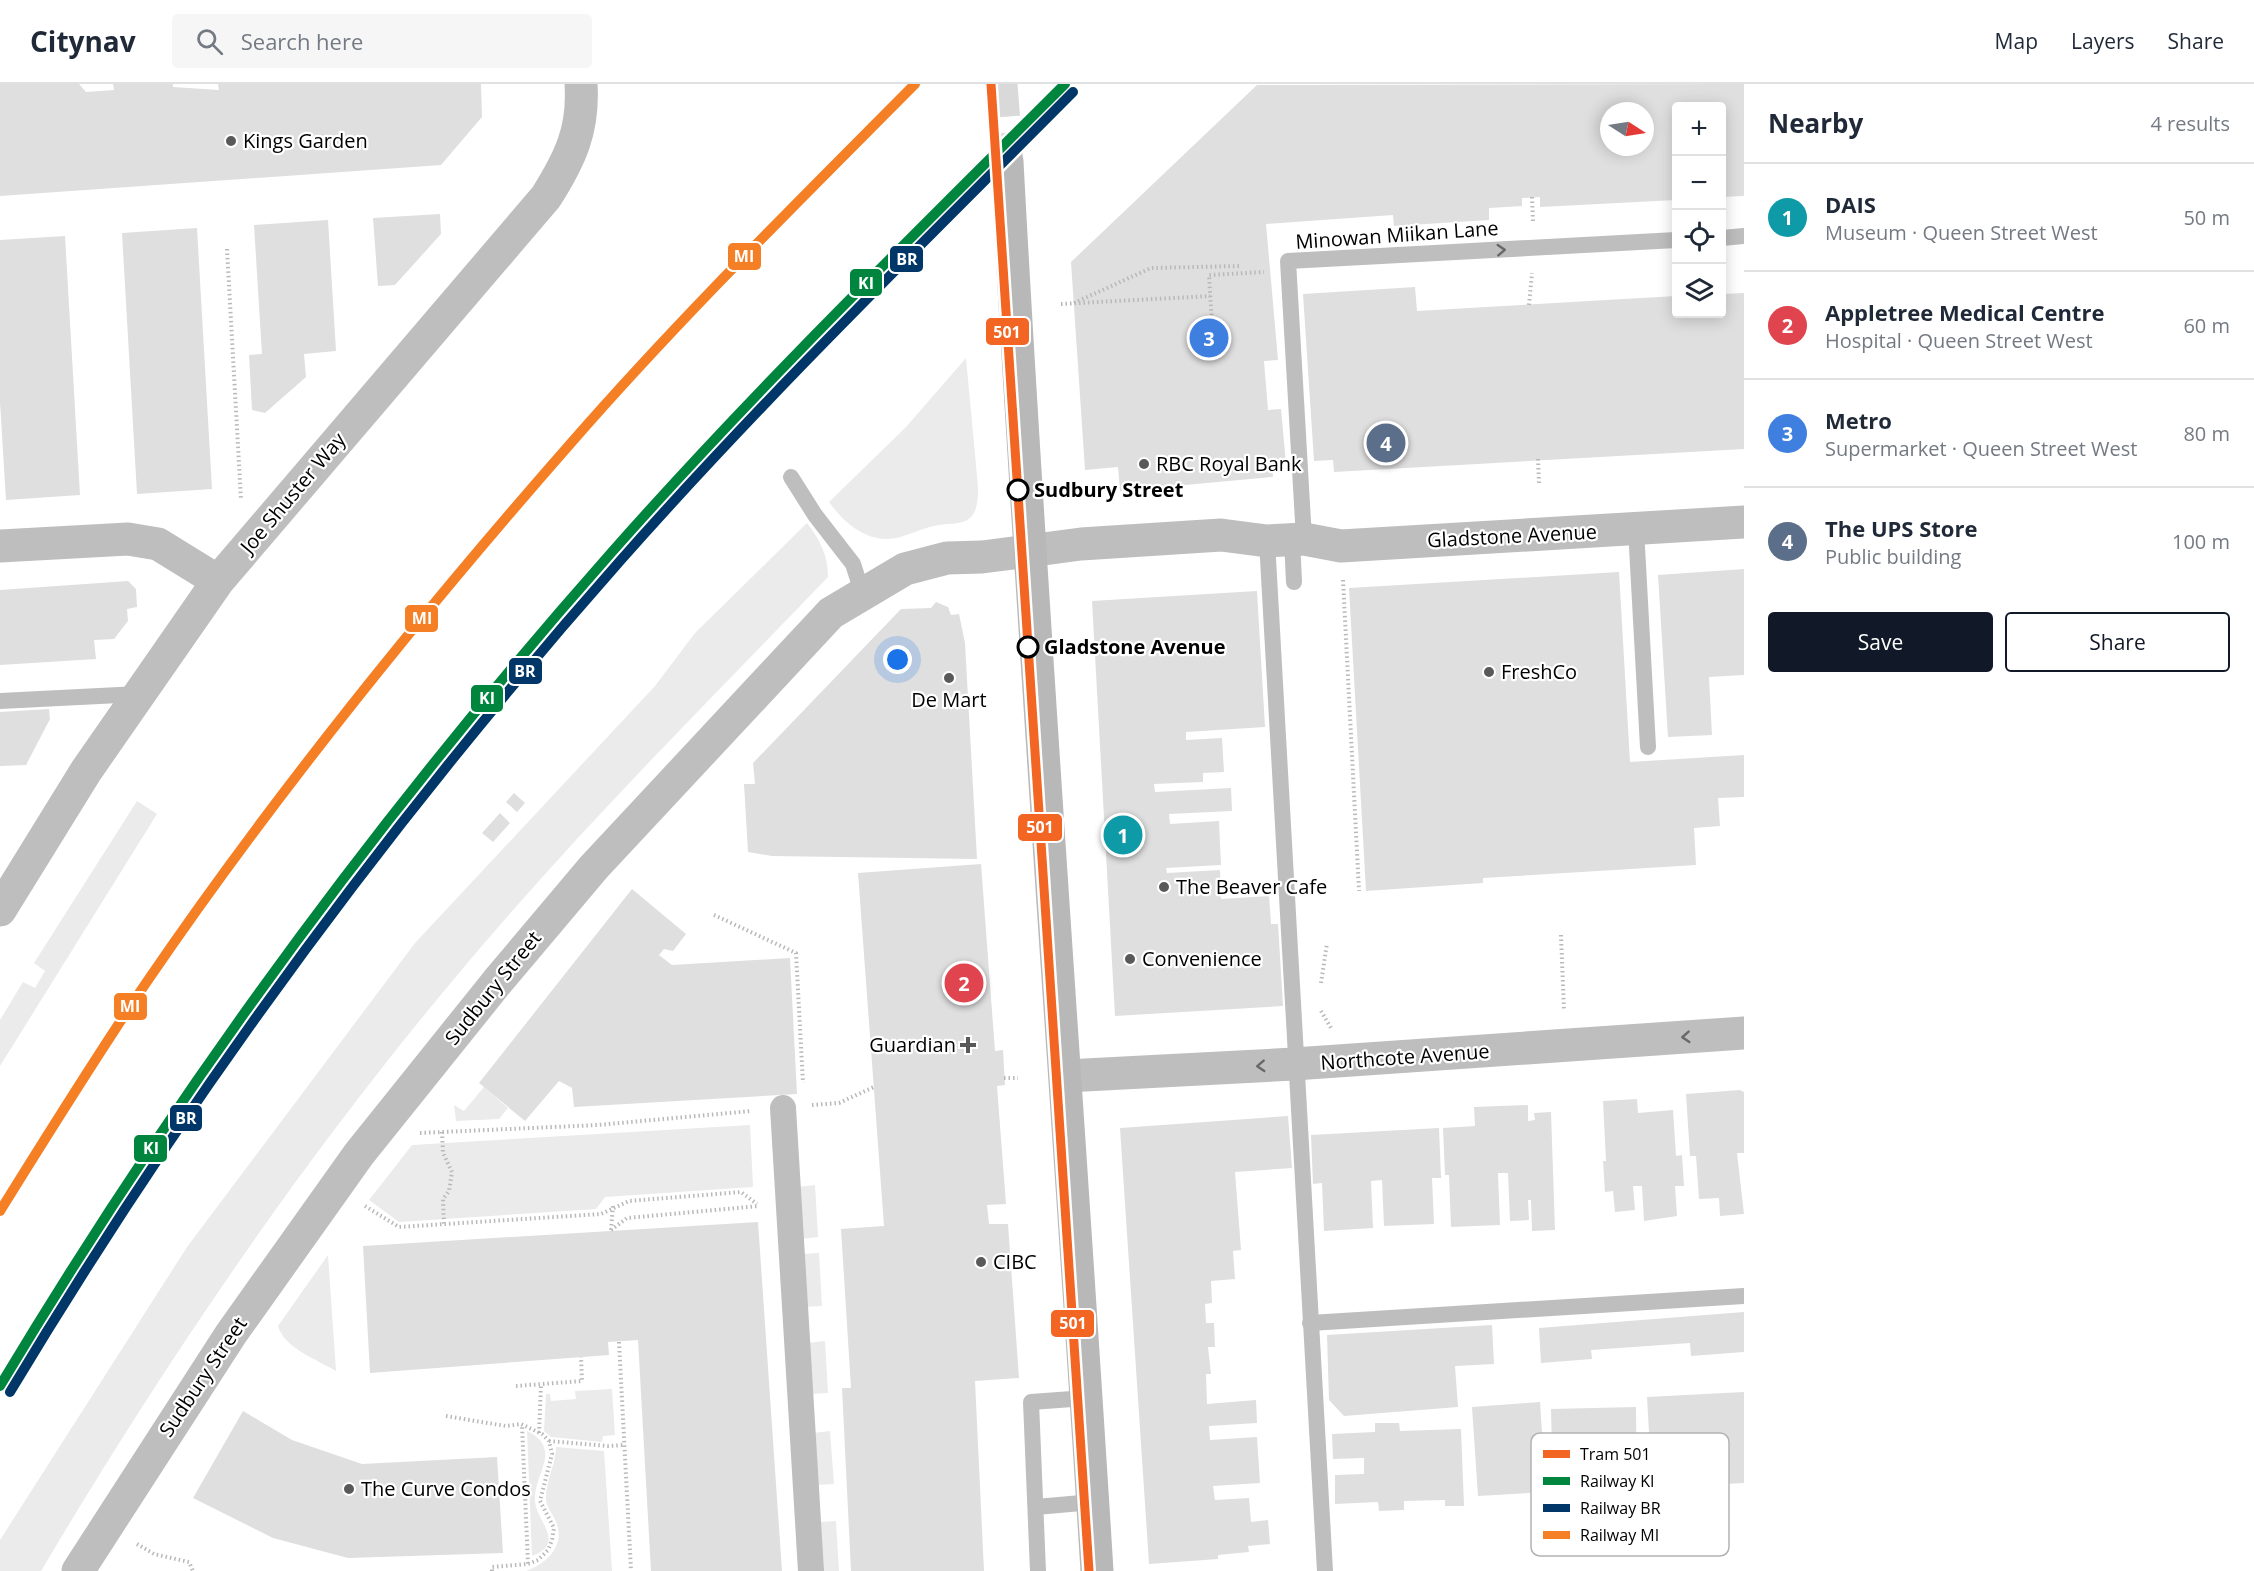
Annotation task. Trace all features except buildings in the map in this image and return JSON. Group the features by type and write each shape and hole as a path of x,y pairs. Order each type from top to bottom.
{"main road":[{"path":"1007,162 1029,549 1066,1076 1097,1571"}],"street":[{"name":"Joe Shuster Way","path":"0,910 86,771 218,581 546,198 563,170 580,126 581,84"},
{"name":"Gladstone Avenue","path":"1029,549 1221,535 1341,546 1744,522"},
{"path":"0,546 128,539 158,544 218,581"},
{"name":"Sudbury Street","path":"78,1571 231,1334 359,1154 496,982 594,867 758,688 831,613 862,592 905,569 947,558 982,557 1029,549"},
{"name":"Northcote Avenue","path":"1066,1076 1294,1064 1744,1033"},
{"path":"794,1107 788,1204 811,1571"}],"lane":[{"path":"1726,237 1744,236"},
{"name":"Minowan Miikan Lane","path":"1288,540 1288,261 1672,240"},
{"path":"791,477 815,515 853,564 862,592"},
{"path":"1636,529 1648,747"},
{"path":"1288,540 1294,582"},
{"path":"1288,540 1294,1064 1325,1571"},
{"path":"0,701 139,694"},
{"path":"1310,1323 1744,1296"},
{"path":"1038,1571 1031,1402 1086,1398"},
{"path":"1036,1507 1093,1502"}],"path":[{"path":"227,249 242,502"},
{"path":"1074,303 1151,268 1240,266"},
{"path":"1212,324 1209,275 1288,272"},
{"path":"1061,304 1210,296"},
{"path":"1538,459 1539,483"},
{"path":"1342,580 1359,891"},
{"path":"1358,870 1365,869"},
{"path":"714,915 796,952 794,1107"},
{"path":"1561,935 1565,1020"},
{"path":"1320,995 1327,943"},
{"path":"1320,1008 1335,1033"},
{"path":"1004,1078 1018,1078"},
{"path":"411,1134 598,1125 839,1103 874,1087"},
{"path":"442,1132 443,1153 452,1172 449,1191 443,1199 444,1224"},
{"path":"359,1203 399,1227 601,1214 613,1206 629,1201 741,1192 760,1206"},
{"path":"613,1206 611,1230 627,1218 788,1204"},
{"path":"619,1342 631,1571"},
{"path":"516,1386 582,1381 581,1358"},
{"path":"539,1433 541,1384"},
{"path":"446,1416 506,1426 522,1424 549,1441 608,1446 624,1445"},
{"path":"522,1424 528,1564"},
{"path":"492,1571 492,1567 528,1564 538,1560 548,1550 554,1528 540,1501 552,1454 549,1441"},
{"path":"132,1541 154,1554 189,1562 193,1571"}],"shaded area":[{"path":"966,358 978,487 975,512 963,522 932,526 892,539 876,538 860,532 846,521 829,502 906,427"},
{"path":"807,523 822,548 827,562 828,577 544,875 397,1049 341,1120 236,1267 136,1417 41,1571 0,1571 0,1540 187,1247 415,943 655,686 695,633"},
{"path":"137,801 157,814 0,1066 0,1020 23,982 35,988 45,971 34,963"},
{"path":"484,1087 508,1108 499,1119 456,1121 454,1105 464,1111"},
{"path":"750,1125 753,1187 605,1197 596,1209 399,1222 369,1200 412,1145"},
{"path":"815,1185 818,1237 801,1239 797,1187"},
{"path":"819,1253 822,1306 804,1307 801,1254"},
{"path":"328,1255 336,1371 294,1347 281,1334 278,1326"},
{"path":"825,1341 828,1393 810,1394 807,1343"},
{"path":"612,1389 615,1435 603,1436 602,1442 551,1437 544,1431 546,1394 550,1394 551,1401 576,1399 575,1391"},
{"path":"527,1431 538,1438 544,1446 544,1463 535,1501 549,1538 542,1551 532,1556"},
{"path":"830,1431 834,1484 816,1485 813,1433"},
{"path":"556,1447 604,1451 612,1571 526,1571 547,1559 558,1539 556,1522 546,1500"},
{"path":"836,1521 839,1571 822,1571 818,1522"}],"tunnel":[{"path":"1001,84 1007,162"}],"tram line":[{"name":"501","path":"991,84 1089,1571"}],"rail line":[{"name":"MI","path":"0,1211 108,1039 195,913 297,774 404,640 515,508 654,351 915,84"},
{"name":"KI","path":"0,1386 138,1166 211,1060 363,852 443,751 611,553 721,433 834,315 1065,84"},
{"name":"BR","path":"10,1392 148,1173 221,1067 296,962 453,759 535,659 675,500 843,323 1073,92"}],"place":[{"name":"Kings Garden","path":"231,141"},
{"name":"Metro","path":"1209,338"},
{"name":"The UPS Store","path":"1386,443"},
{"name":"RBC Royal Bank","path":"1144,464"},
{"name":"Sudbury Street","path":"1018,490"},
{"name":"Gladstone Avenue","path":"1028,647"},
{"name":"FreshCo","path":"1489,672"},
{"name":"De Mart","path":"949,678"},
{"name":"DAIS","path":"1123,835"},
{"name":"The Beaver Cafe","path":"1164,887"},
{"name":"Convenience","path":"1130,959"},
{"name":"Appletree Medical Centre","path":"964,983"},
{"name":"Guardian","path":"968,1045"},
{"name":"CIBC","path":"981,1262"},
{"name":"The Curve Condos","path":"349,1489"}]}
